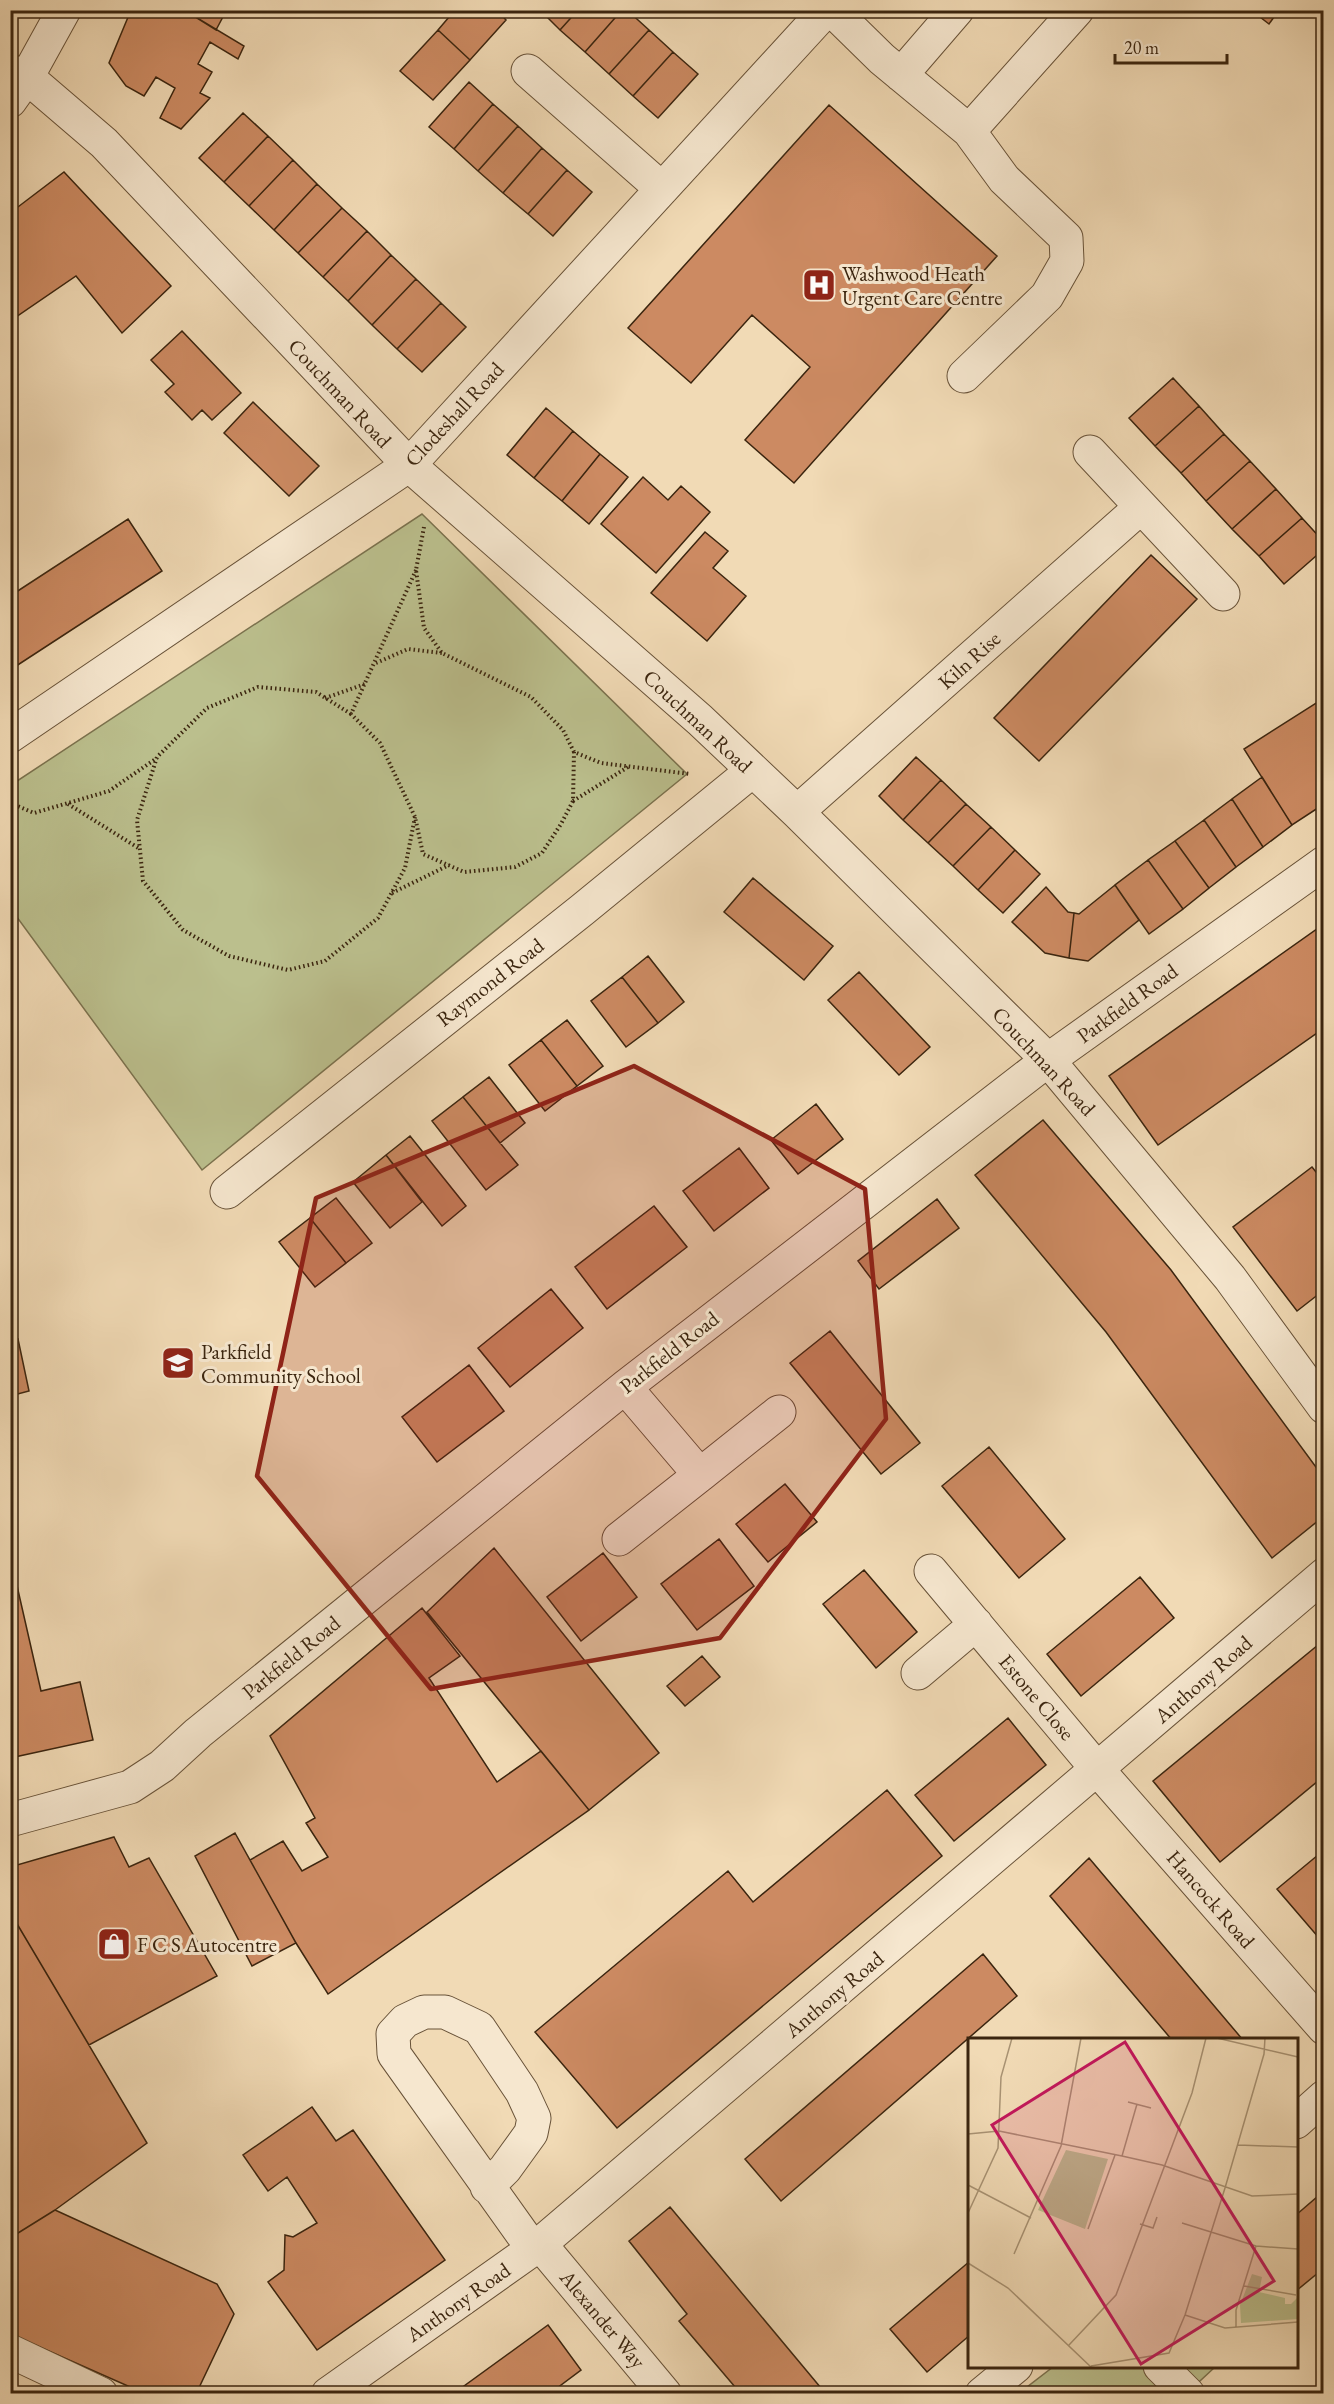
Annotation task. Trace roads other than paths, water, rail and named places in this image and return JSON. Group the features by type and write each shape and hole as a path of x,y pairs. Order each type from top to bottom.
{"street":[{"path":"16,83 64,10"},
{"name":"Clodeshall Road","path":"10,736 420,475 662,189 826,10"},
{"path":"832,10 901,75 969,131 1004,179 1066,238 1067,261 1047,296 964,376"},
{"path":"901,75 957,10"},
{"path":"969,131 1077,10"},
{"path":"528,72 662,189"},
{"name":"Couchman Road","path":"16,83 104,143 420,475 699,720 744,777 797,812 1048,1060 1230,1278 1323,1407"},
{"path":"1090,452 1223,594"},
{"name":"Kiln Rise","path":"797,812 1140,508"},
{"name":"Raymond Road","path":"227,1192 582,910 744,777"},
{"name":"Parkfield Road","path":"10,1820 130,1787 162,1766 198,1733 625,1387 1048,1060 1323,863"},
{"path":"625,1387 700,1475"},
{"path":"619,1539 778,1412"},
{"name":"Estone Close","path":"931,1570 1098,1770"},
{"name":"Anthony Road","path":"328,2394 537,2247 1098,1770 1323,1575"},
{"path":"918,1673 976,1624"},
{"name":"Hancock Road","path":"1098,1770 1323,2028"},
{"name":"Alexander Way","path":"487,2187 505,2169 531,2133 534,2118 522,2092 479,2028 445,2012 424,2012 405,2021 393,2034 394,2054 487,2187 665,2394"},
{"path":"1298,2120 1323,2097"},
{"path":"10,2351 100,2394"},
{"path":"982,2394 1015,2368"},
{"path":"1161,2368 1188,2394"}],"place":[{"name":"Washwood Heath Urgent Care Centre","path":"819,285"},
{"name":"Parkfield Community School","path":"178,1363"},
{"name":"F C S Autocentre","path":"114,1944"}]}
